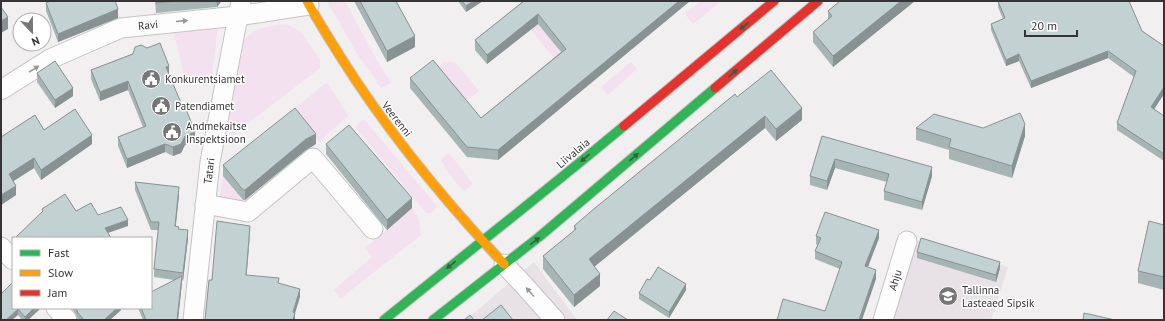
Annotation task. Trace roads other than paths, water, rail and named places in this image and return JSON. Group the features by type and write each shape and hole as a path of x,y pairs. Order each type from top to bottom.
{"main road":[{"name":"Liivalaia","path":"384,320 537,198 774,1"},
{"path":"433,320 539,237 818,1"},
{"name":"Veerenni","path":"308,3 371,106 444,198 504,264"}],"street":[{"name":"Ravi","path":"1,90 50,59 121,28 240,8 308,3"},
{"name":"Tatari","path":"193,320 210,162 240,8"},
{"path":"205,204 248,212 313,158 373,229"},
{"name":"Ahju","path":"883,320 907,241"},
{"path":"1,247 12,259"},
{"path":"504,264 554,320"},
{"path":"57,309 67,320"}],"place":[{"name":"Konkurentsiamet","path":"151,79"},
{"name":"Patendiamet","path":"161,106"},
{"name":"Andmekaitse Inspektsioon","path":"172,132"},
{"name":"Tallinna Lasteaed Sipsik","path":"948,296"}]}
